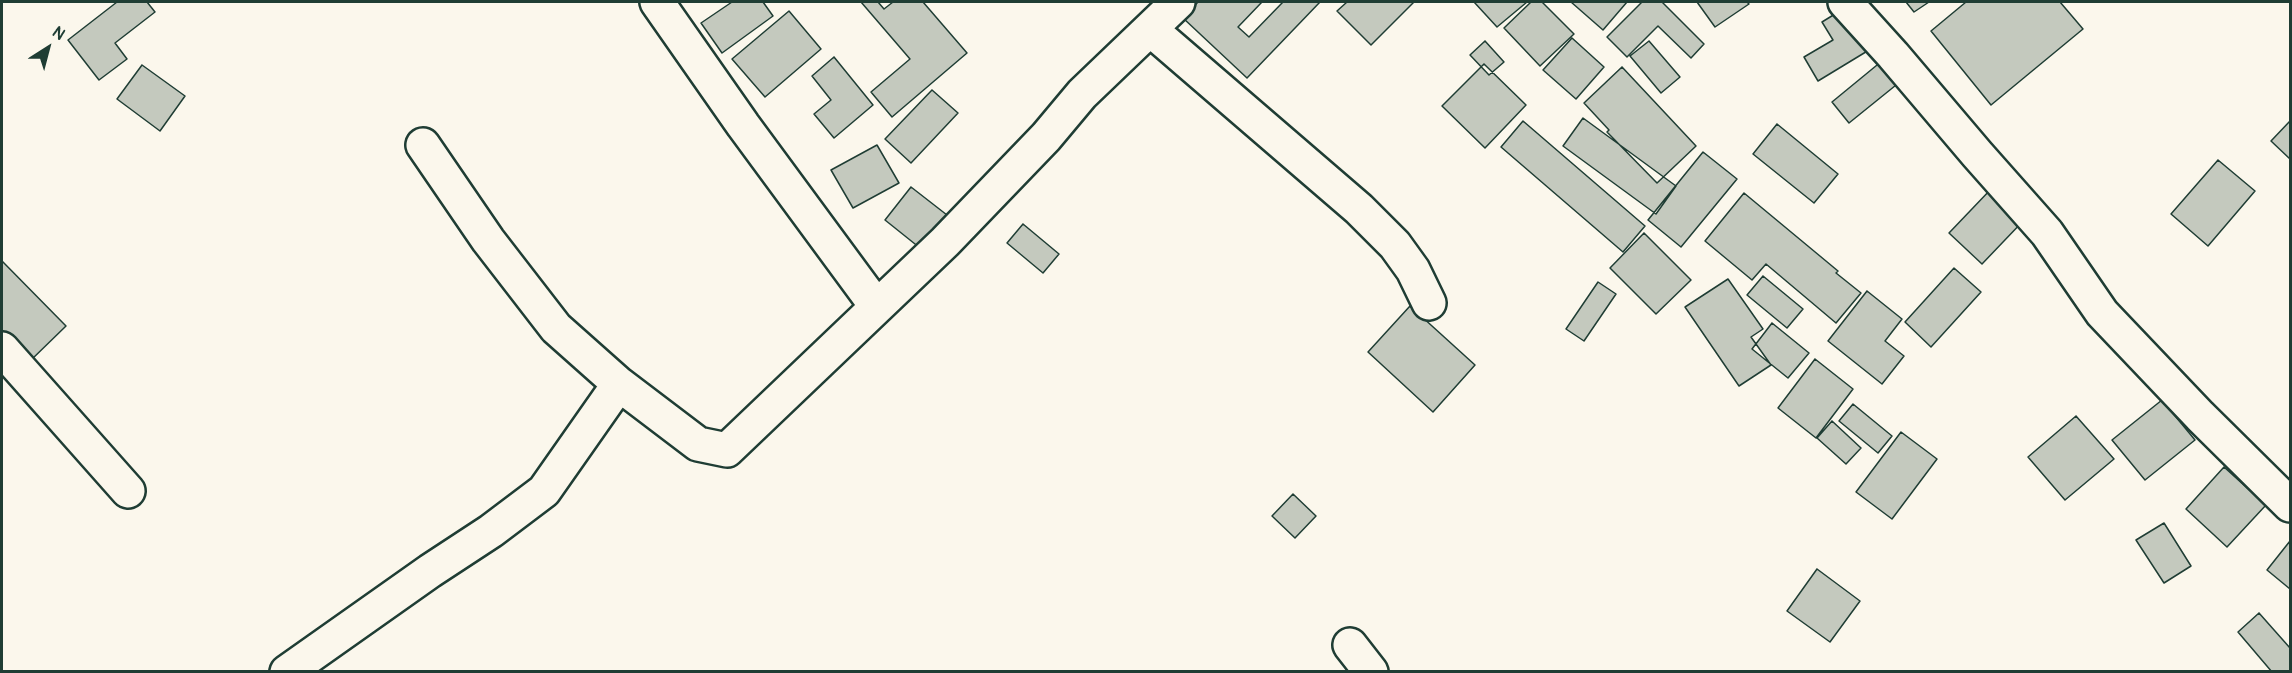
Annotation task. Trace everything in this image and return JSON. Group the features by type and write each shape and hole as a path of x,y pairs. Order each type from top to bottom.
{"street":[{"path":"657,2 743,125 877,307"},
{"path":"423,145 488,240 556,328 619,384 698,444 727,450 945,242 1046,137 1082,94 1178,2"},
{"path":"1845,2 2047,233 2103,313 2200,416 2290,505"},
{"path":"1150,28 1359,208 1401,253 1413,270 1429,303"},
{"path":"2,348 128,491"},
{"path":"287,672 544,491 619,384"},
{"path":"1350,645 1371,672"}],"building":[{"path":"117,2 147,2 155,12 115,43 127,59 99,80 68,40"},
{"path":"732,2 763,2 773,16 722,53 701,23"},
{"path":"861,2 878,2 884,9 893,2 923,2 967,53 892,117 871,92 910,59"},
{"path":"1198,2 1262,2 1238,27 1249,37 1283,2 1320,2 1247,78 1183,18"},
{"path":"1347,2 1414,2 1371,45 1337,11"},
{"path":"1474,2 1527,2 1497,27"},
{"path":"1531,2 1542,2 1574,34 1540,66 1504,28"},
{"path":"1571,2 1627,2 1603,30"},
{"path":"1642,2 1662,2 1704,44 1691,58 1658,26 1627,57 1607,37"},
{"path":"1697,2 1747,2 1749,4 1715,27"},
{"path":"1906,2 1929,2 1914,12"},
{"path":"1966,2 2060,2 2083,29 1991,105 1931,31"},
{"path":"1848,6 1874,47 1818,81 1804,57 1833,40 1822,22"},
{"path":"789,11 821,49 765,97 732,59"},
{"path":"1572,38 1604,67 1576,99 1543,70"},
{"path":"1485,41 1504,62 1489,75 1470,55"},
{"path":"1649,41 1680,77 1661,93 1630,56"},
{"path":"1888,56 1906,77 1849,123 1832,102"},
{"path":"834,57 873,105 834,138 814,114 831,100 812,76"},
{"path":"1484,64 1526,105 1485,148 1442,106"},
{"path":"142,65 185,96 160,131 117,99"},
{"path":"1622,67 1696,146 1657,183 1607,132 1609,130 1584,103"},
{"path":"932,90 958,113 911,163 885,139"},
{"path":"1583,118 1676,186 1656,214 1563,146"},
{"path":"1523,121 1645,226 1623,252 1501,147"},
{"path":"2290,121 2290,159 2271,141"},
{"path":"1777,124 1838,174 1814,203 1753,154"},
{"path":"877,145 899,183 853,208 831,170"},
{"path":"1703,152 1737,179 1681,247 1648,220"},
{"path":"2218,160 2255,191 2208,246 2171,214"},
{"path":"911,187 947,215 920,248 885,220"},
{"path":"1992,188 2025,219 1982,264 1949,233"},
{"path":"1744,193 1861,293 1836,323 1766,264 1752,280 1705,241"},
{"path":"1023,224 1059,254 1043,273 1007,243"},
{"path":"1644,233 1691,280 1656,314 1610,268"},
{"path":"2,261 66,326 29,362 2,334"},
{"path":"1954,268 1981,292 1931,347 1905,322"},
{"path":"1763,276 1803,309 1787,328 1747,295"},
{"path":"1728,279 1763,329 1751,337 1771,365 1739,386 1685,307"},
{"path":"1598,282 1616,294 1584,341 1566,329"},
{"path":"1867,291 1902,319 1885,341 1904,356 1882,384 1828,341"},
{"path":"1410,306 1475,365 1433,412 1368,352"},
{"path":"1772,323 1809,353 1788,378 1752,349"},
{"path":"1815,359 1853,389 1816,438 1778,408"},
{"path":"2162,400 2195,440 2145,480 2112,440"},
{"path":"1853,404 1892,436 1878,453 1839,421"},
{"path":"2076,416 2114,459 2065,500 2028,457"},
{"path":"1832,421 1861,448 1846,464 1817,438"},
{"path":"1901,432 1937,459 1892,519 1856,492"},
{"path":"2224,467 2266,505 2227,547 2186,509"},
{"path":"1293,494 1316,516 1295,538 1272,516"},
{"path":"2164,523 2191,566 2164,583 2136,540"},
{"path":"2290,541 2290,589 2267,570"},
{"path":"1817,569 1860,601 1830,642 1787,611"},
{"path":"2259,613 2290,648 2290,672 2272,672 2238,632"}]}
